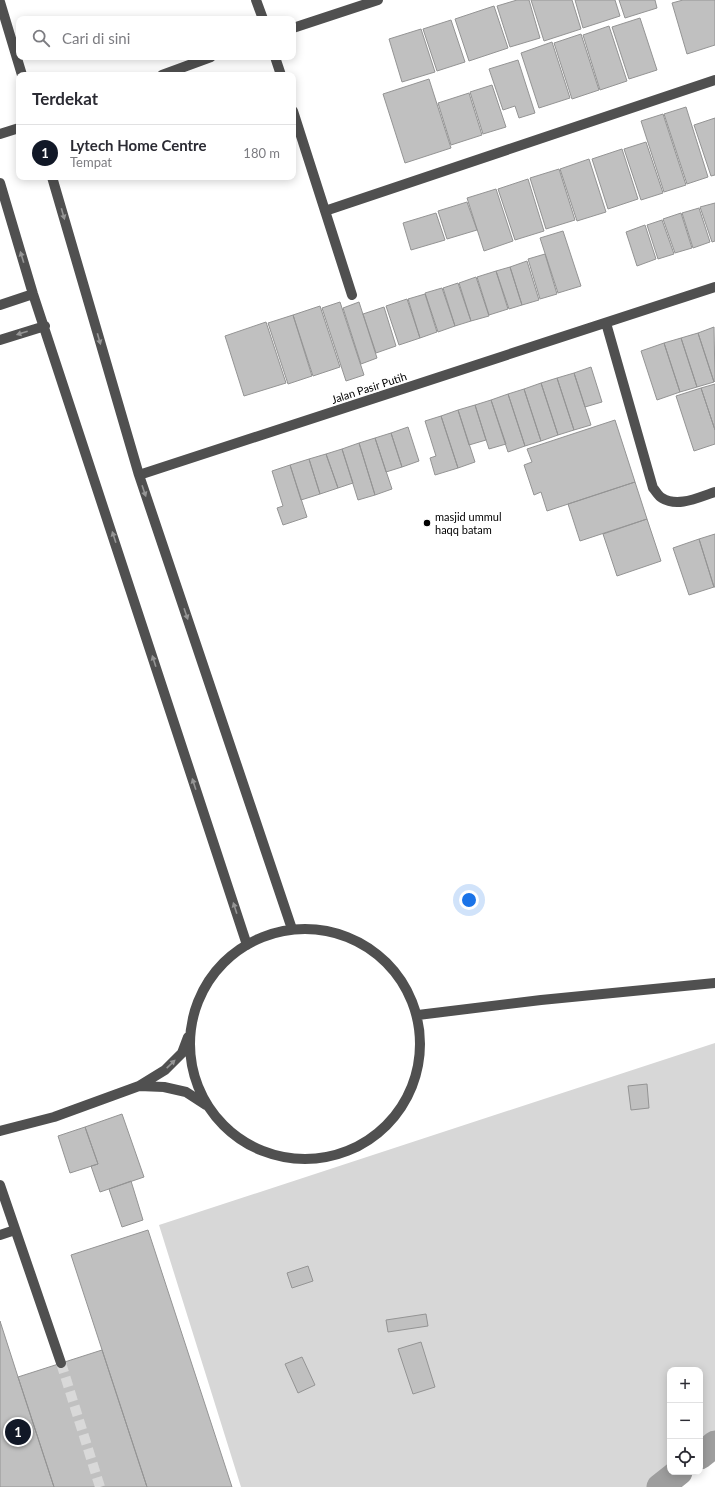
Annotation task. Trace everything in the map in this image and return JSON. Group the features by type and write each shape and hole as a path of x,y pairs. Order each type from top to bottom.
{"street":[{"path":"256,0 262,16"},
{"path":"296,27 378,0"},
{"path":"0,2 16,55"},
{"path":"17,60 21,72"},
{"path":"170,72 203,60"},
{"path":"276,60 280,72"},
{"path":"325,211 715,80"},
{"path":"296,120 352,295"},
{"path":"0,134 16,129"},
{"path":"53,180 139,475 292,929"},
{"path":"0,183 34,294 247,945"},
{"name":"Jalan Pasir Putih","path":"139,475 715,288"},
{"path":"0,305 34,294"},
{"path":"606,323 653,488 661,498 671,502 685,502 715,492"},
{"path":"0,340 45,326"},
{"path":"0,1131 54,1117 139,1086 165,1070 182,1053 200,997 219,968 247,945 292,929 325,930 357,940 384,959 405,984 418,1015 421,1056 409,1095 385,1128 350,1151 310,1160 270,1154 233,1135 206,1105 186,1092 164,1087 139,1086"},
{"path":"418,1015 541,1000 715,983"},
{"path":"190,1031 191,1067 206,1105"},
{"path":"0,1185 61,1364"},
{"path":"0,1235 16,1230"}],"shaded area":[{"path":"715,1043 715,1444 703,1454 703,1367 667,1367 667,1475 675,1475 660,1487 241,1487 159,1225"}],"building":[{"path":"517,0 529,0 540,38 510,47 497,6"},
{"path":"531,0 572,0 581,29 544,41"},
{"path":"575,0 615,0 620,16 583,28"},
{"path":"619,0 655,0 657,8 625,18"},
{"path":"683,0 715,0 715,45 687,54 672,3"},
{"path":"494,6 508,48 469,61 455,19"},
{"path":"640,18 657,70 629,79 612,27"},
{"path":"451,20 465,62 437,71 423,29"},
{"path":"609,26 627,81 600,90 583,35"},
{"path":"421,29 435,72 402,82 389,39"},
{"path":"581,34 599,90 572,99 554,43"},
{"path":"552,42 570,98 539,108 521,53"},
{"path":"518,60 535,113 519,118 515,106 503,110 489,69"},
{"path":"429,79 451,148 405,163 383,94"},
{"path":"492,85 506,127 483,134 470,92"},
{"path":"469,93 482,135 451,145 438,103"},
{"path":"686,107 708,177 687,184 664,114"},
{"path":"663,114 686,185 664,192 641,121"},
{"path":"715,118 715,175 711,176 694,125"},
{"path":"646,142 663,193 641,200 624,149"},
{"path":"622,149 638,199 608,209 592,159"},
{"path":"589,159 606,212 577,221 560,169"},
{"path":"559,169 575,220 546,229 530,178"},
{"path":"528,179 544,231 515,240 498,189"},
{"path":"496,189 513,241 484,251 467,198"},
{"path":"467,202 477,230 447,239 438,211"},
{"path":"715,203 715,241 712,242 700,207"},
{"path":"699,208 710,242 693,248 682,213"},
{"path":"436,213 445,240 411,250 403,223"},
{"path":"681,213 692,248 675,253 663,219"},
{"path":"662,220 674,254 658,259 647,225"},
{"path":"645,225 656,259 637,266 626,232"},
{"path":"563,231 581,286 558,293 540,238"},
{"path":"545,254 557,294 540,299 528,259"},
{"path":"527,261 539,300 522,305 510,267"},
{"path":"510,267 522,305 509,309 496,271"},
{"path":"496,271 508,309 489,315 477,277"},
{"path":"476,277 489,316 471,321 459,283"},
{"path":"458,283 471,321 455,326 443,288"},
{"path":"442,288 455,326 438,332 425,293"},
{"path":"425,294 437,332 420,338 408,299"},
{"path":"407,299 420,338 399,345 386,306"},
{"path":"340,302 364,375 346,381 322,308"},
{"path":"359,302 377,358 361,364 343,308"},
{"path":"320,306 340,367 313,376 293,315"},
{"path":"384,307 396,346 376,353 363,314"},
{"path":"293,315 312,376 288,384 268,323"},
{"path":"266,322 286,383 244,396 225,336"},
{"path":"714,327 715,381 714,382 698,333"},
{"path":"698,333 714,382 697,387 681,338"},
{"path":"681,338 697,387 680,392 664,343"},
{"path":"664,343 680,392 657,400 641,351"},
{"path":"591,367 602,402 585,407 574,373"},
{"path":"574,373 591,425 574,430 557,378"},
{"path":"557,378 574,430 558,435 541,383"},
{"path":"541,383 558,435 541,441 524,389"},
{"path":"715,384 715,430 701,388"},
{"path":"701,388 715,430 715,444 694,451 676,396"},
{"path":"524,389 541,441 525,446 508,394"},
{"path":"508,394 525,446 508,452 491,400"},
{"path":"491,400 506,444 489,449 475,405"},
{"path":"475,405 486,440 469,445 458,410"},
{"path":"458,410 475,462 458,468 441,416"},
{"path":"441,416 458,468 435,475 430,458 436,456 425,421"},
{"path":"615,420 635,482 547,511 541,492 534,495 524,465 532,462 527,449"},
{"path":"408,427 419,461 402,467 391,433"},
{"path":"391,433 402,467 386,472 375,438"},
{"path":"375,438 392,489 375,495 359,443"},
{"path":"359,443 375,495 358,500 342,449"},
{"path":"342,449 353,483 338,488 326,454"},
{"path":"326,454 338,488 320,494 309,459"},
{"path":"309,459 320,494 301,500 290,465"},
{"path":"290,465 307,517 283,525 277,508 283,506 272,471"},
{"path":"635,482 647,519 580,541 568,504"},
{"path":"647,519 661,561 617,576 603,534"},
{"path":"715,534 715,587 714,587 699,539"},
{"path":"699,539 714,587 689,595 673,548"},
{"path":"647,1084 649,1108 631,1110 628,1086"},
{"path":"122,1114 144,1177 100,1192 91,1166 98,1164 85,1127"},
{"path":"85,1127 98,1164 70,1173 58,1136"},
{"path":"131,1181 143,1220 122,1227 109,1189"},
{"path":"148,1230 232,1487 147,1487 71,1255"},
{"path":"308,1266 313,1281 292,1288 287,1273"},
{"path":"426,1314 428,1326 388,1332 386,1320"},
{"path":"0,1321 18,1377 54,1487 0,1487"},
{"path":"421,1342 435,1387 413,1394 398,1349"},
{"path":"102,1350 147,1487 54,1487 18,1377"},
{"path":"302,1357 315,1385 298,1393 285,1364"}],"waterway":[{"path":"703,1454 715,1444"},
{"path":"660,1487 675,1475"}],"tunnel":[{"path":"61,1363 100,1487"}],"place":[{"name":"masjid ummul haqq batam","path":"427,523"},
{"name":"Lytech Home Centre","path":"18,1432"}]}
